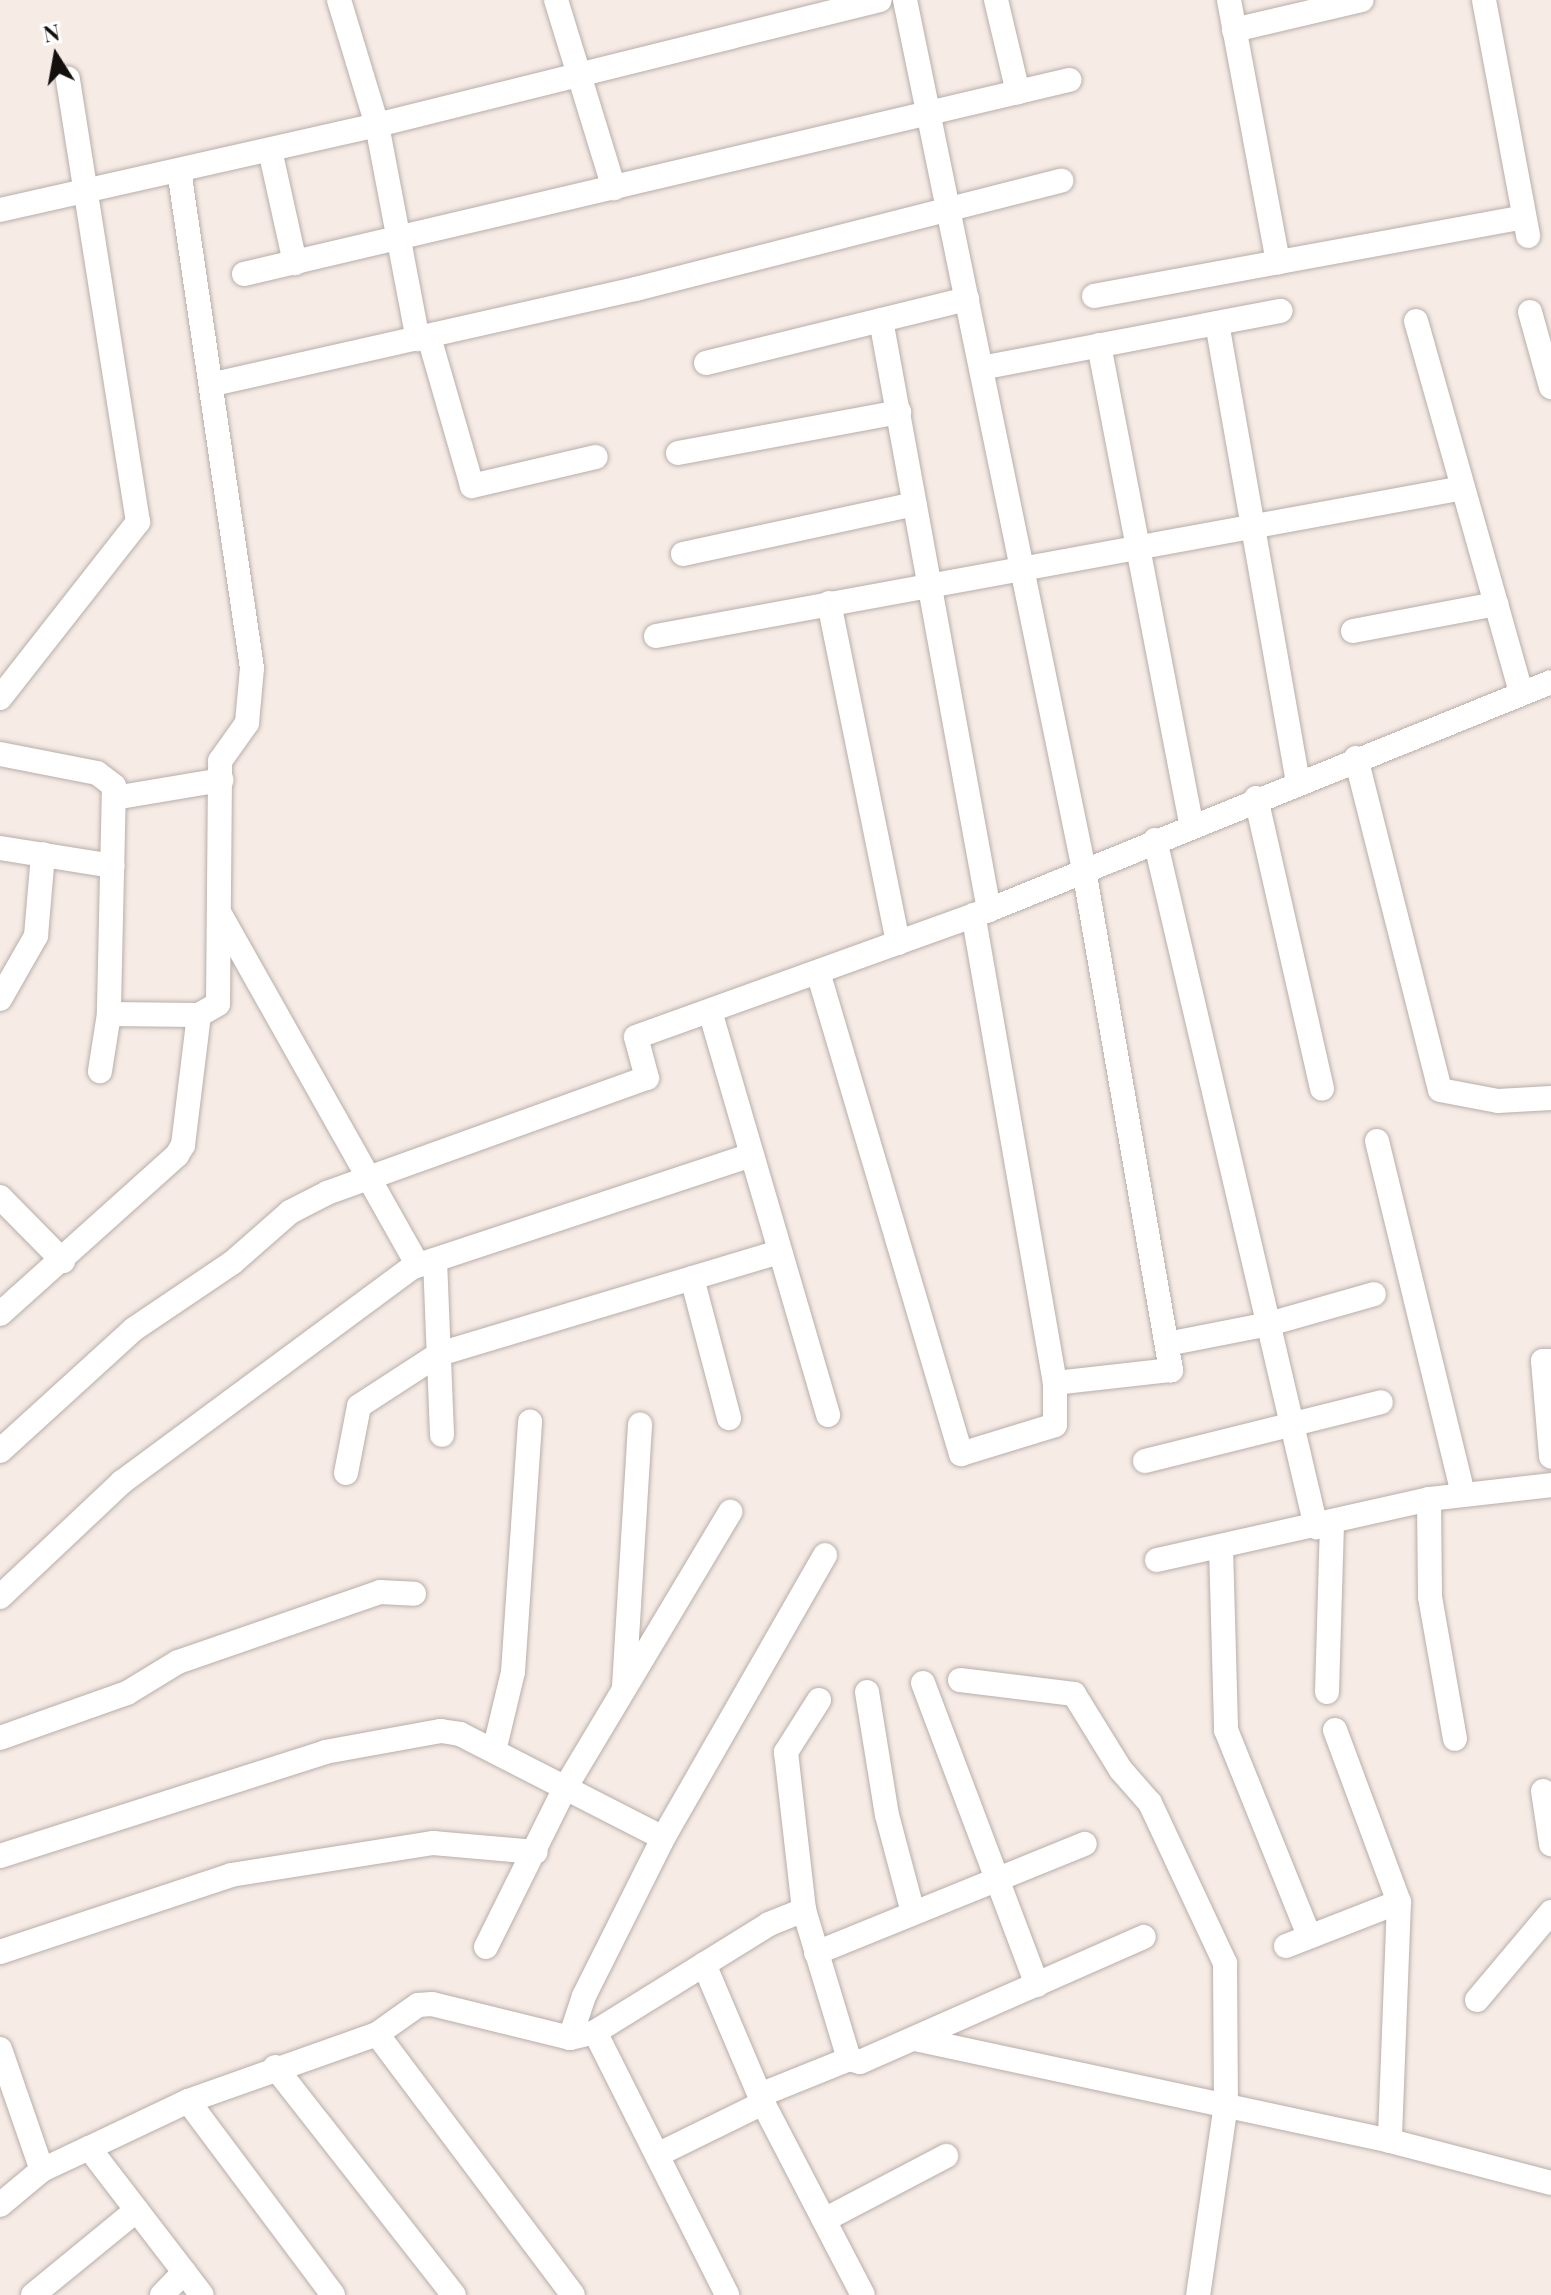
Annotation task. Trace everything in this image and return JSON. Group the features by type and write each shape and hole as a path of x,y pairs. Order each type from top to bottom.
{"street":[{"path":"339,0 377,125 424,338 472,486 596,457"},
{"path":"556,0 614,188"},
{"path":"0,210 580,77 852,4 880,0"},
{"path":"905,0 1084,870 1171,1370 1055,1383"},
{"path":"996,0 1018,92"},
{"path":"1229,0 1278,262"},
{"path":"1234,30 1362,0"},
{"path":"1094,296 1278,262 1526,226 1484,0"},
{"path":"0,698 138,522 68,78"},
{"path":"244,274 1069,80"},
{"path":"270,150 295,263"},
{"path":"109,1014 199,1015 218,1004 221,780 225,750 241,736 247,723 251,653 214,384 179,170"},
{"path":"214,384 636,289 947,207 1061,181"},
{"path":"706,363 967,299"},
{"path":"981,368 1281,311"},
{"path":"1530,312 1550,382"},
{"path":"818,972 961,1454 1055,1425 1055,1383 930,585 881,320"},
{"path":"1416,321 1521,693"},
{"path":"1217,323 1298,781"},
{"path":"1099,345 1191,825"},
{"path":"678,453 899,412"},
{"path":"656,636 1463,488"},
{"path":"683,554 915,504"},
{"path":"829,603 898,943"},
{"path":"1353,631 1496,604"},
{"path":"0,1451 134,1329 232,1263 290,1212 371,1179 647,1078 636,1037 981,913 1256,798 1551,682"},
{"path":"0,754 97,773 114,786 109,1014 100,1071"},
{"path":"1356,758 1440,1090 1498,1101 1551,1098"},
{"path":"114,798 221,780"},
{"path":"1256,798 1322,1089"},
{"path":"1155,840 1293,1427 1324,1525 1327,1692"},
{"path":"0,848 113,866"},
{"path":"1,997 36,936 43,854"},
{"path":"219,912 371,1179 426,1262 439,1354 442,1435"},
{"path":"710,1011 828,1415"},
{"path":"0,1314 63,1261 177,1155 183,1145 199,1015"},
{"path":"1377,1141 1463,1495"},
{"path":"0,1597 122,1482 426,1262 752,1155"},
{"path":"0,1197 63,1261"},
{"path":"346,1473 359,1406 439,1354 780,1252"},
{"path":"692,1278 729,1418"},
{"path":"1167,1344 1269,1324 1374,1294"},
{"path":"1551,1361 1543,1361 1551,1457"},
{"path":"1145,1461 1293,1427 1381,1402"},
{"path":"494,1751 513,1672 530,1422"},
{"path":"624,1689 640,1424"},
{"path":"1157,1560 1429,1499 1551,1485"},
{"path":"1429,1499 1430,1597 1455,1739"},
{"path":"486,1947 536,1852 565,1788 730,1512"},
{"path":"1221,1547 1226,1730 1309,1935"},
{"path":"570,2038 584,1996 663,1838 825,1555"},
{"path":"0,1738 127,1693 178,1662 380,1592 414,1594"},
{"path":"960,1680 1074,1694 1121,1770 1150,1803 1225,1963 1226,2104 1198,2295"},
{"path":"923,1683 1037,1985"},
{"path":"867,1692 887,1815 913,1913"},
{"path":"819,1700 786,1752 804,1910 849,2059"},
{"path":"1335,1730 1399,1902 1390,2141"},
{"path":"0,1856 325,1752 441,1731 460,1734 663,1838"},
{"path":"1543,1791 1551,1844"},
{"path":"0,1952 231,1875 433,1843 536,1852"},
{"path":"816,1953 1085,1844"},
{"path":"1286,1946 1399,1902"},
{"path":"0,2205 42,2170 188,2101 275,2067 377,2034 418,2005 432,2004 570,2038 595,2032 769,1924 804,1910"},
{"path":"1477,2000 1551,1912"},
{"path":"657,2155 762,2099 849,2059 860,2062 1144,1937"},
{"path":"704,1964 762,2099 863,2295"},
{"path":"595,2032 727,2295"},
{"path":"377,2034 573,2295"},
{"path":"915,2039 1390,2141 1551,2183"},
{"path":"0,2049 42,2170"},
{"path":"275,2067 454,2295"},
{"path":"188,2101 333,2295"},
{"path":"89,2148 202,2295"},
{"path":"824,2220 946,2156"},
{"path":"33,2295 137,2210"},
{"path":"162,2295 184,2272"}]}
